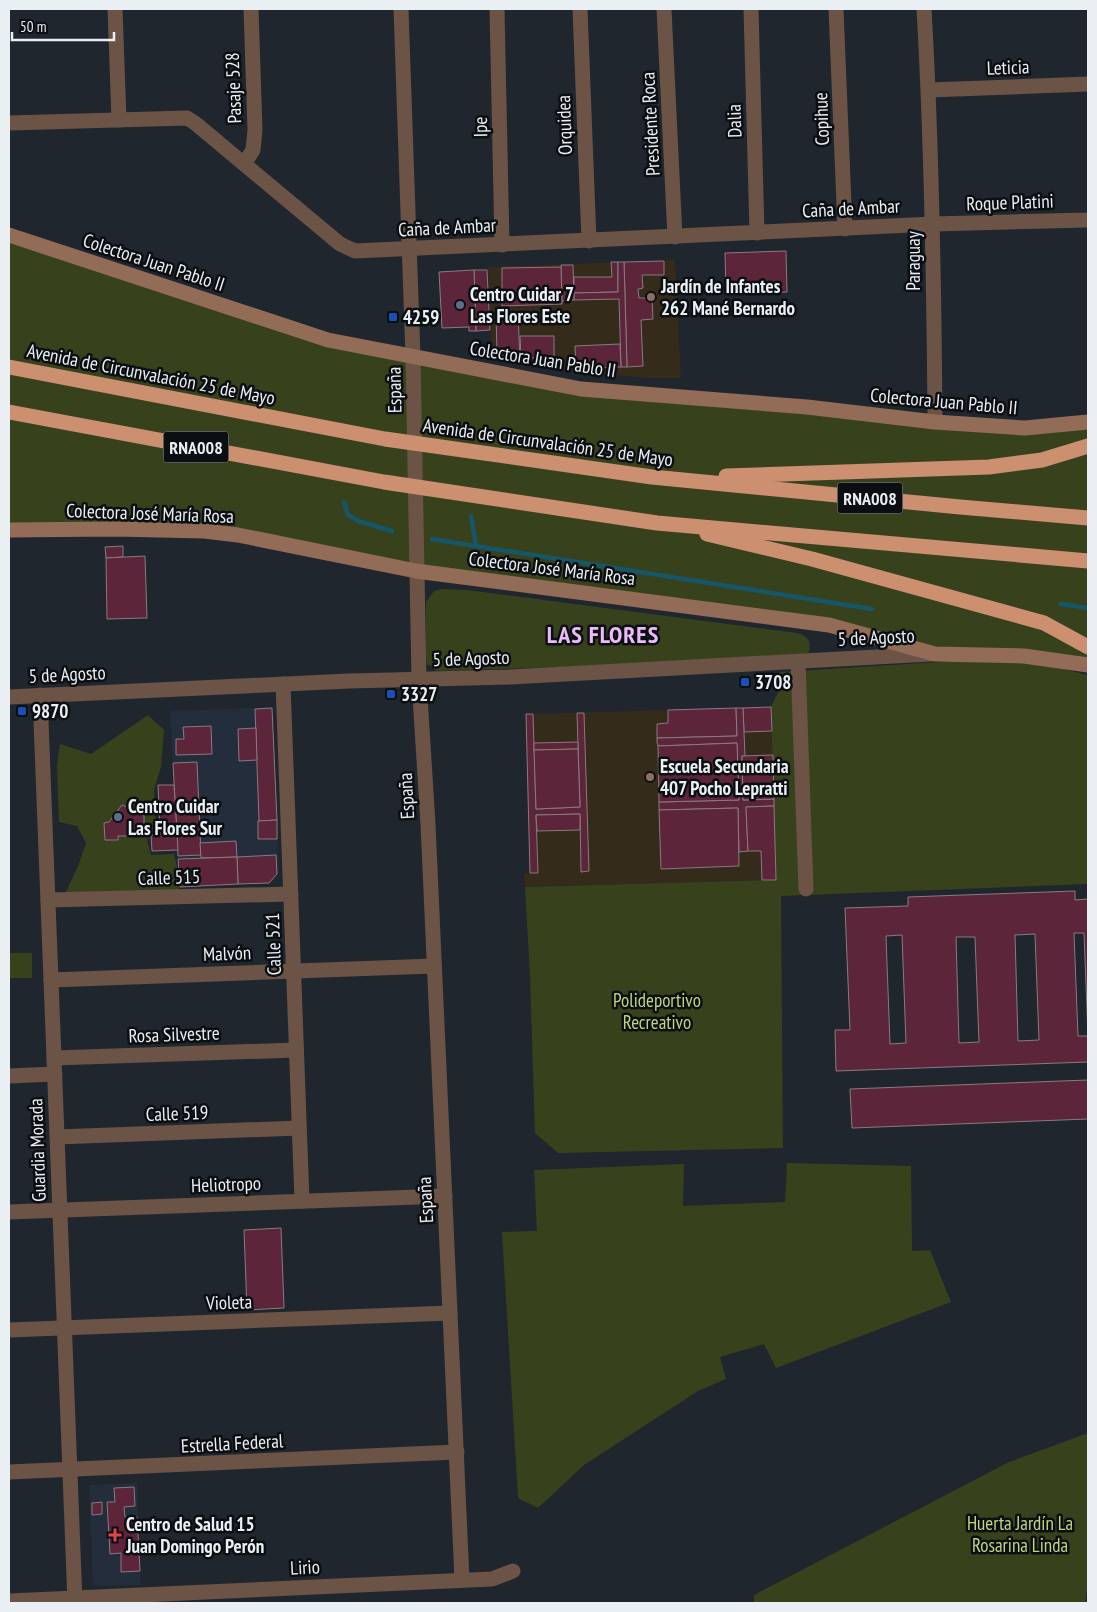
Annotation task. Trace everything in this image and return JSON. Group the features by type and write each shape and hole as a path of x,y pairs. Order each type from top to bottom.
{"highway":[{"name":"Avenida de Circunvalación 25 de Mayo","path":"9,366 385,439 445,448 652,477 1088,518"},
{"name":"RNA008","path":"9,412 384,482 657,522 1088,560"},
{"path":"652,477 989,468 1042,460 1088,446"},
{"path":"657,522 812,559 1044,623 1088,647"}],"main road":[{"name":"Colectora Juan Pablo II","path":"9,236 328,340 582,389 807,407 935,422 1025,428 1088,422"},
{"name":"Colectora José María Rosa","path":"9,530 115,529 204,531 230,534 416,571 830,625 935,654 1024,656 1088,664"}],"street":[{"path":"115,9 119,120"},
{"name":"Pasaje 528","path":"244,164 253,150 255,130 250,9"},
{"name":"España","path":"401,9 413,357 419,680 462,1580"},
{"name":"Ipe","path":"497,9 502,245"},
{"name":"Orquidea","path":"580,9 589,241"},
{"name":"Presidente Roca","path":"664,9 675,237"},
{"name":"Dalia","path":"751,9 757,233"},
{"name":"Copihue","path":"836,9 845,229"},
{"name":"Paraguay","path":"924,9 929,90 933,224 935,422"},
{"name":"Leticia","path":"929,90 1088,84"},
{"name":"Caña de Ambar","path":"9,122 187,118 195,122 340,244 355,251 933,224"},
{"name":"Roque Platini","path":"933,224 1088,220"},
{"name":"5 de Agosto","path":"9,696 283,684 510,677 935,654"},
{"path":"798,662 806,889"},
{"name":"Calle 521","path":"283,684 302,1201"},
{"name":"Guardia Morada","path":"40,695 75,1601"},
{"name":"Calle 515","path":"48,900 291,894"},
{"name":"Malvón","path":"51,980 434,966"},
{"name":"Rosa Silvestre","path":"54,1058 296,1050"},
{"path":"9,1076 54,1074"},
{"name":"Calle 519","path":"57,1137 299,1128"},
{"name":"Heliotropo","path":"9,1212 445,1196"},
{"name":"Violeta","path":"9,1330 450,1313"},
{"name":"Estrella Federal","path":"9,1472 457,1452"},
{"name":"Lirio","path":"9,1600 75,1601 492,1579 513,1571"}],"shaded area":[{"path":"675,260 681,378 645,378 564,370 492,354 488,267"},
{"path":"272,707 279,872 269,883 180,887 170,711"},
{"name":"Escuela Secundaria 407 Pocho Lepratti","path":"771,707 776,880 525,887 524,873 530,873 526,714"},
{"name":"Centro de Salud 15 Juan Domingo Perón","path":"137,1483 141,1585 93,1586 89,1485"}],"green space":[{"path":"9,235 328,340 581,389 935,422 1088,422 1088,665 935,654 829,625 416,571 238,535 9,530"},
{"path":"442,589 467,590 797,633 808,640 810,645 809,652 804,656 750,661 437,671 427,664 426,658 426,602 434,591"},
{"name":"Polideportivo Recreativo","path":"955,661 1015,662 1046,665 1088,675 1088,884 781,896 783,1148 558,1153 535,1133 525,887 776,880 771,707 780,688 779,672"},
{"path":"148,715 164,730 161,767 154,790 156,828 147,840 151,855 174,854 179,875 179,891 65,894 86,843 77,826 59,822 57,765 60,744 91,754"},
{"path":"9,953 32,953 32,978 9,978"},
{"path":"787,1163 911,1166 912,1251 930,1250 951,1302 776,1368 764,1344 720,1357 726,1379 698,1391 584,1465 538,1508 518,1498 502,1232 537,1231 534,1170 684,1164 683,1206 785,1202"},
{"name":"Huerta Jardín La Rosarina Linda","path":"1088,1433 1088,1585 1085,1603 754,1603 754,1595 1009,1462"}],"building":[{"path":"786,251 787,292 726,294 725,253"},
{"path":"664,261 664,275 642,275 643,288 638,289 639,298 652,298 653,319 641,320 643,366 627,367 624,262"},
{"path":"611,262 618,262 618,292 574,293 574,277 612,277"},
{"path":"618,262 624,262 627,367 621,367 619,299 574,300 574,293 618,292"},
{"path":"561,265 573,265 574,300 562,301"},
{"path":"561,267 562,304 502,306 502,268"},
{"path":"474,270 487,270 490,330 476,331"},
{"path":"474,270 476,331 469,331 469,327 442,328 439,272"},
{"path":"496,313 518,313 520,360 497,354"},
{"path":"520,336 554,336 554,358 521,358"},
{"path":"620,344 621,367 576,368 575,346"},
{"path":"123,546 123,557 106,558 105,547"},
{"path":"145,556 147,618 107,619 106,558"},
{"path":"771,707 772,731 744,732 743,708"},
{"path":"272,708 277,820 259,821 255,709"},
{"path":"736,708 737,736 657,738 657,724 668,723 668,710"},
{"path":"736,708 743,708 745,756 742,756 743,800 774,799 774,806 746,807 748,851 739,852 738,808 659,810 659,802 739,800 737,743 658,746 657,742 657,738 737,736"},
{"path":"577,713 584,713 589,871 581,872 580,814 536,815 538,873 530,873 526,714 533,714 536,809 580,807"},
{"path":"211,726 212,754 176,755 176,739 184,739 183,727"},
{"path":"256,728 257,760 239,761 238,729"},
{"path":"578,742 578,749 534,750 534,743"},
{"path":"737,743 739,800 659,802 658,746"},
{"path":"578,749 580,807 536,809 534,750"},
{"path":"773,755 774,799 743,800 742,756"},
{"path":"197,762 201,855 178,856 173,763"},
{"path":"158,785 174,785 178,850 152,851 151,835 160,835"},
{"path":"122,805 144,815 144,836 118,836 118,840 105,840 104,823 109,822"},
{"path":"774,806 776,880 762,880 761,851 748,851 746,807"},
{"path":"738,808 739,866 661,869 659,810"},
{"path":"580,814 580,830 537,831 536,815"},
{"path":"277,820 277,839 258,839 258,821"},
{"path":"236,841 237,857 201,858 200,843"},
{"path":"276,855 277,874 269,883 238,884 237,857"},
{"path":"237,857 238,884 180,887 178,859"},
{"path":"1075,891 1075,900 1088,899 1088,1036 1088,1062 836,1071 835,1030 850,1030 845,908 908,906 908,897","holes":["1074,933 1084,933 1088,1036 1078,1036","1035,934 1039,1040 1018,1041 1015,935","902,935 906,1043 890,1044 886,936","956,937 975,937 979,1042 959,1043"]},
{"path":"1088,1080 1088,1119 852,1128 850,1089"},
{"path":"281,1228 284,1308 247,1310 244,1230"},
{"path":"134,1487 135,1506 124,1507 125,1517 137,1517 140,1571 121,1572 121,1553 110,1554 107,1502 115,1502 114,1488"},
{"path":"102,1502 102,1514 92,1515 92,1503"}],"waterway":[{"path":"344,502 348,515 358,521 392,531"},
{"path":"471,516 476,545"},
{"path":"432,539 872,609"},
{"path":"1061,604 1088,608"}],"place":[{"name":"Jardín de Infantes 262 Mané Bernardo","path":"651,297"},
{"name":"Centro Cuidar 7 Las Flores Este","path":"460,305"},
{"name":"4259","path":"393,317"},
{"name":"3708","path":"745,682"},
{"name":"3327","path":"391,694"},
{"name":"9870","path":"22,711"},
{"name":"Escuela Secundaria 407 Pocho Lepratti","path":"650,777"},
{"name":"Centro Cuidar Las Flores Sur","path":"118,817"},
{"name":"Centro de Salud 15 Juan Domingo Perón","path":"115,1535"}],"district":[{"name":"LAS FLORES","path":"603,634"}]}
